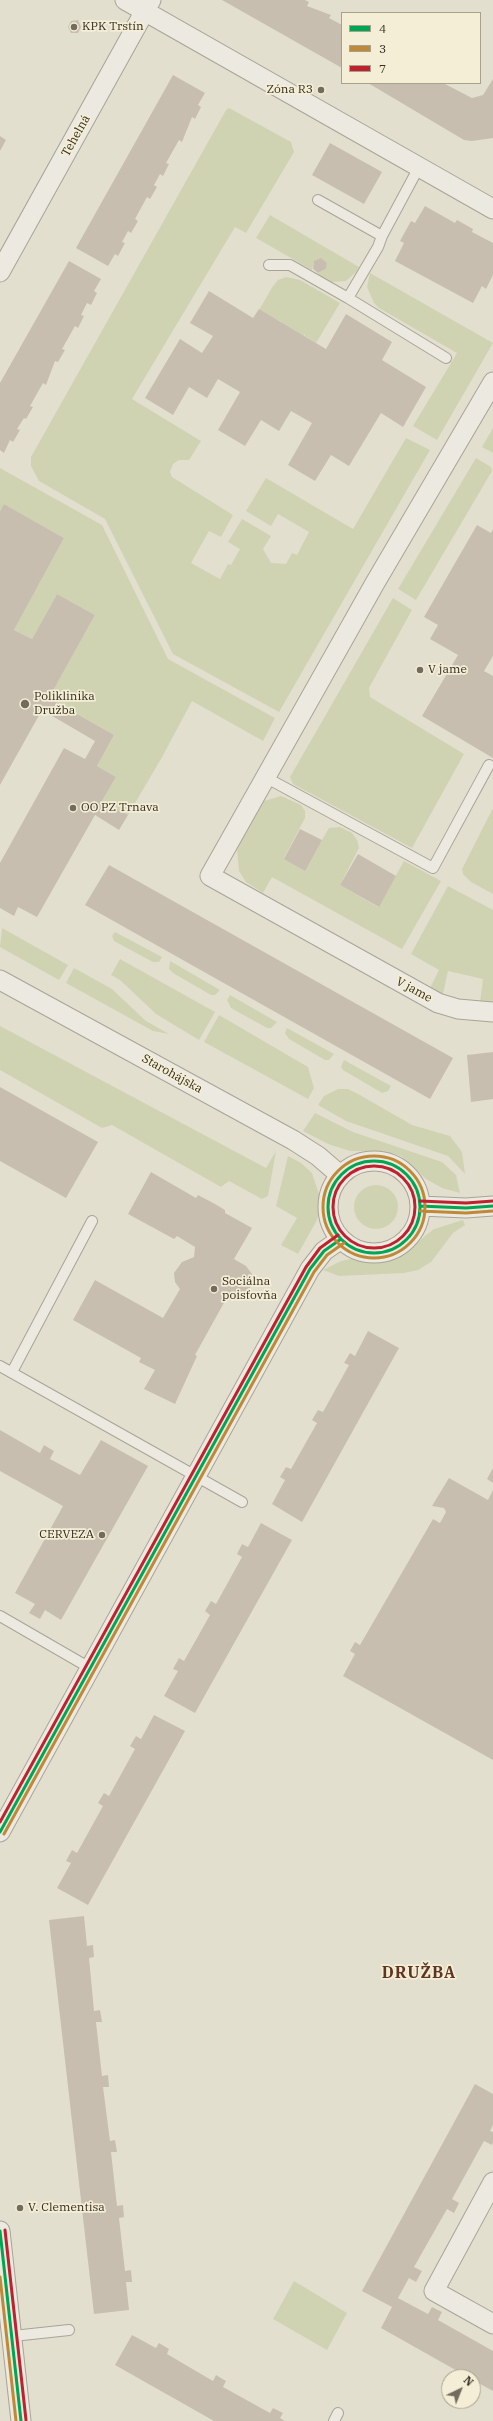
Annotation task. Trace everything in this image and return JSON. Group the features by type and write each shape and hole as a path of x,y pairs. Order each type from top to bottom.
{"street":[{"path":"125,0 148,6 419,167 493,209"},
{"name":"Tehelná","path":"0,272 148,6"},
{"name":"V jame","path":"493,382 265,777 210,876 438,1003 458,1009 493,1012"},
{"name":"Starohájska","path":"0,980 293,1140 318,1156 340,1175"},
{"path":"382,1161 390,1163 412,1180 420,1206 417,1222 411,1234 403,1243 388,1251 363,1251 347,1245 331,1224 328,1207 331,1190 340,1175 355,1164 382,1161"},
{"path":"420,1206 466,1208 493,1206"},
{"path":"0,1832 310,1269 324,1251 341,1239"},
{"path":"493,2182 434,2291 493,2324"},
{"path":"0,2231 13,2336 21,2421"}],"lane":[{"path":"348,298 378,247 382,236 419,167"},
{"path":"318,200 382,236"},
{"path":"269,265 290,265 348,298 446,358"},
{"path":"265,777 433,868 489,765"},
{"path":"12,1372 92,1221"},
{"path":"0,1366 242,1502"},
{"path":"0,1616 90,1668"},
{"path":"13,2336 69,2330"}],"green space":[{"path":"229,108 291,142 294,152 246,233 235,227 132,399 201,441 189,460 179,460 173,464 170,472 172,477 233,515 221,537 209,531 191,563 220,579 228,564 231,565 240,549 228,542 242,519 271,536 263,549 271,563 286,564 292,553 297,555 309,532 278,514 271,526 246,511 266,478 353,529 406,438 430,450 279,712 173,654 105,519 39,481 31,466 31,457 226,110"},
{"path":"270,215 359,267 356,272 346,281 331,282 317,274 326,269 327,263 314,261 312,270 256,238"},
{"path":"370,273 493,343 437,440 413,426 457,353 379,308 374,303 367,287"},
{"path":"286,277 300,280 340,303 316,343 305,336 305,334 304,336 282,323 282,321 281,322 259,310 273,286 278,280"},
{"path":"493,428 493,453 482,447"},
{"path":"476,458 491,467 492,471 416,600 398,589"},
{"path":"0,468 102,525 168,659 275,718 263,741 192,701 161,759 128,815 102,801 116,777 97,766 114,735 49,698 95,615 57,594 32,639 14,630 64,538 4,504 0,511"},
{"path":"393,598 412,610 369,688 370,697 464,754 412,848 293,784 290,777"},
{"path":"281,796 301,805 305,811 305,818 284,858 304,870 329,828 340,827 352,833 357,840 359,848 340,885 378,907 404,861 441,881 402,949 272,877 263,893 246,882 239,871 237,849 264,801"},
{"path":"493,808 493,894 471,882 463,874 462,869"},
{"path":"448,886 493,910 493,1001 480,1002 483,979 448,971 443,994 430,988 439,970 411,954"},
{"path":"2,928 68,965 59,980 0,947"},
{"path":"115,932 162,957 159,962 153,962 114,941 112,936"},
{"path":"120,959 215,1012 199,1040 156,1014 120,980 111,975"},
{"path":"170,961 220,990 215,995 211,995 173,973 169,969"},
{"path":"74,968 112,989 146,1021 169,1034 153,1031 66,983"},
{"path":"230,995 277,1022 271,1028 267,1028 231,1008 227,1000"},
{"path":"219,1015 308,1067 314,1088 308,1099 204,1042"},
{"path":"0,1026 266,1168 276,1151 268,1196 262,1199 229,1181 221,1187 112,1125 102,1128 0,1070"},
{"path":"287,1028 334,1054 329,1060 325,1060 289,1039 285,1033"},
{"path":"344,1060 391,1086 388,1091 382,1093 343,1070 341,1067"},
{"path":"338,1089 348,1089 412,1125 450,1136 462,1152 465,1174 448,1156 346,1121 318,1105 324,1096"},
{"path":"315,1113 353,1132 442,1162 456,1175 460,1193 442,1188 426,1179 401,1156 384,1151 350,1151 328,1144 303,1131"},
{"path":"288,1156 301,1163 312,1173 322,1203 317,1220 298,1254 281,1245 297,1218 276,1206"},
{"path":"372,1185 380,1185 385,1186 392,1191 397,1198 397,1216 392,1223 385,1228 372,1229 364,1226 357,1219 354,1211 354,1203 357,1195 364,1188"},
{"path":"463,1220 465,1225 453,1233 431,1262 418,1270 404,1273 339,1276 323,1270 341,1261 355,1258 385,1260 401,1255 434,1229"},
{"path":"294,2281 347,2313 327,2350 273,2319"}],"building":[{"path":"222,0 305,0 309,2 307,6 331,15 329,18 341,24 341,67"},
{"name":"KPK Trstín","path":"78,20 81,27 78,33 71,33 68,27 71,21"},
{"path":"173,75 205,93 198,105 201,107 195,119 192,117 182,142 179,140 166,163 169,164 163,176 160,174 154,185 157,187 150,199 147,197 135,219 138,221 131,233 128,231 122,242 125,243 118,256 115,254 108,266 76,248"},
{"path":"493,79 493,138 472,141 464,140 370,84 445,84 472,98 483,95"},
{"path":"0,136 6,140 0,151"},
{"path":"330,143 382,172 364,204 312,175"},
{"path":"425,206 455,223 457,220 473,229 472,232 493,243 493,275 486,289 482,286 473,303 395,261 404,243 400,241 411,221 415,223"},
{"path":"321,258 327,263 326,269 318,273 313,269 314,261"},
{"path":"69,261 101,279 94,291 97,293 91,305 87,303 81,315 84,316 78,328 75,326 62,349 65,350 58,362 55,361 46,385 43,383 30,406 33,407 26,419 24,418 17,429 20,430 13,442 10,440 4,453 0,450 0,383"},
{"path":"209,291 253,318 259,309 326,349 346,314 392,342 382,360 426,387 403,427 381,413 349,466 331,455 315,481 288,465 312,423 291,411 279,431 261,420 245,446 218,430 240,392 218,379 207,398 189,387 173,415 145,398 180,339 202,353 213,336 190,323"},
{"path":"4,504 64,538 14,630 32,639 57,594 95,615 49,698 114,735 97,766 116,777 102,801 128,815 119,830 95,815 37,917 18,907 14,916 0,908 0,863 64,748 85,759 95,741 42,710 0,785 0,511"},
{"path":"477,525 491,533 493,529 493,656 484,671 493,676 493,758 422,716 458,655 430,639 438,625 424,617"},
{"path":"300,829 322,840 305,871 284,859"},
{"path":"358,854 396,876 379,907 340,885"},
{"path":"109,865 453,1058 430,1099 85,905"},
{"path":"493,1052 493,1099 471,1102 467,1055"},
{"path":"0,1087 98,1142 66,1198 0,1161"},
{"name":"Sociálna poisťovňa","path":"151,1172 196,1198 198,1195 215,1204 225,1210 225,1213 252,1228 234,1259 246,1266 252,1274 250,1288 239,1297 225,1301 195,1355 197,1356 175,1404 144,1389 155,1370 139,1362 141,1358 73,1320 95,1280 163,1318 180,1289 175,1282 174,1273 182,1262 194,1257 195,1247 177,1236 174,1239 128,1214"},
{"path":"368,1331 399,1348 302,1522 272,1504 285,1480 280,1477 286,1467 291,1469 317,1423 312,1420 318,1410 323,1412 349,1365 344,1363 350,1353 355,1356"},
{"path":"0,1430 40,1453 44,1445 54,1451 50,1459 80,1475 101,1440 148,1466 61,1620 45,1610 40,1619 29,1613 35,1604 15,1593 63,1506 0,1471"},
{"path":"493,1468 493,1483 487,1479"},
{"path":"449,1478 488,1500 493,1490 493,1760 343,1676 355,1654 350,1651 355,1642 360,1645 433,1519 440,1523 446,1512 444,1508 432,1506"},
{"path":"261,1523 292,1540 195,1713 164,1696 178,1671 173,1669 179,1658 184,1661 210,1615 205,1611 211,1601 216,1604 242,1557 237,1554 242,1544 248,1547"},
{"path":"154,1715 185,1731 88,1905 57,1888 71,1863 66,1861 72,1850 77,1853 103,1806 98,1803 104,1793 109,1796 135,1749 130,1746 136,1736 141,1739"},
{"path":"84,1916 87,1946 93,1945 94,1957 89,1958 94,2011 100,2010 102,2022 96,2022 102,2076 108,2075 109,2087 103,2087 110,2141 115,2140 117,2152 111,2152 117,2206 123,2205 124,2217 119,2218 125,2271 131,2270 132,2282 126,2282 129,2310 94,2314 49,1920"},
{"path":"475,2084 493,2094 493,2125 490,2131 493,2132 492,2145 484,2141 452,2199 459,2203 454,2213 447,2209 414,2267 422,2271 416,2282 409,2278 398,2298 428,2314 432,2307 442,2312 438,2320 493,2351 493,2391 481,2384 481,2369 454,2369 381,2328 392,2307 362,2291"},
{"path":"132,2335 156,2348 159,2343 169,2349 167,2354 213,2381 216,2375 226,2381 223,2387 270,2413 273,2408 283,2413 280,2418 285,2421 214,2421 115,2365"}],"transit line":[{"name":"3","path":"374,1156 394,1160 402,1164 410,1171 417,1179 421,1187 425,1207 421,1227 417,1235 410,1243 402,1250 394,1254 374,1258 354,1254 346,1250 338,1243 331,1235 327,1227 323,1207 327,1187 331,1179 338,1171 346,1164 354,1160 374,1156"},
{"name":"4","path":"374,1161 392,1164 407,1174 417,1189 420,1207 417,1225 407,1240 392,1250 374,1253 356,1250 341,1240 331,1225 328,1207 331,1189 341,1174 356,1164 374,1161"},
{"name":"7","path":"374,1166 390,1169 403,1178 412,1191 415,1207 412,1223 403,1236 390,1245 374,1248 358,1245 345,1236 336,1223 333,1207 336,1191 345,1178 358,1169 374,1166"},
{"name":"7","path":"420,1201 466,1203 493,1201"},
{"name":"4","path":"420,1206 466,1208 493,1206"},
{"name":"3","path":"420,1211 466,1213 493,1211"},
{"name":"7","path":"0,1822 306,1267 320,1248 338,1235"},
{"name":"4","path":"0,1832 310,1269 324,1251 341,1239"},
{"name":"3","path":"4,1834 314,1272 327,1255 344,1243"},
{"name":"7","path":"5,2230 26,2420"},
{"name":"4","path":"0,2231 21,2421"},
{"name":"3","path":"0,2277 16,2421"}],"place":[{"name":"KPK Trstín","path":"74,27"},
{"name":"Zóna R3","path":"321,90"},
{"name":"V jame","path":"420,670"},
{"name":"Poliklinika Družba","path":"25,704"},
{"name":"OO PZ Trnava","path":"73,808"},
{"name":"Sociálna poisťovňa","path":"214,1289"},
{"name":"CERVEZA","path":"102,1535"},
{"name":"V. Clementisa","path":"20,2208"}],"district":[{"name":"DRUŽBA","path":"419,1973"}]}
